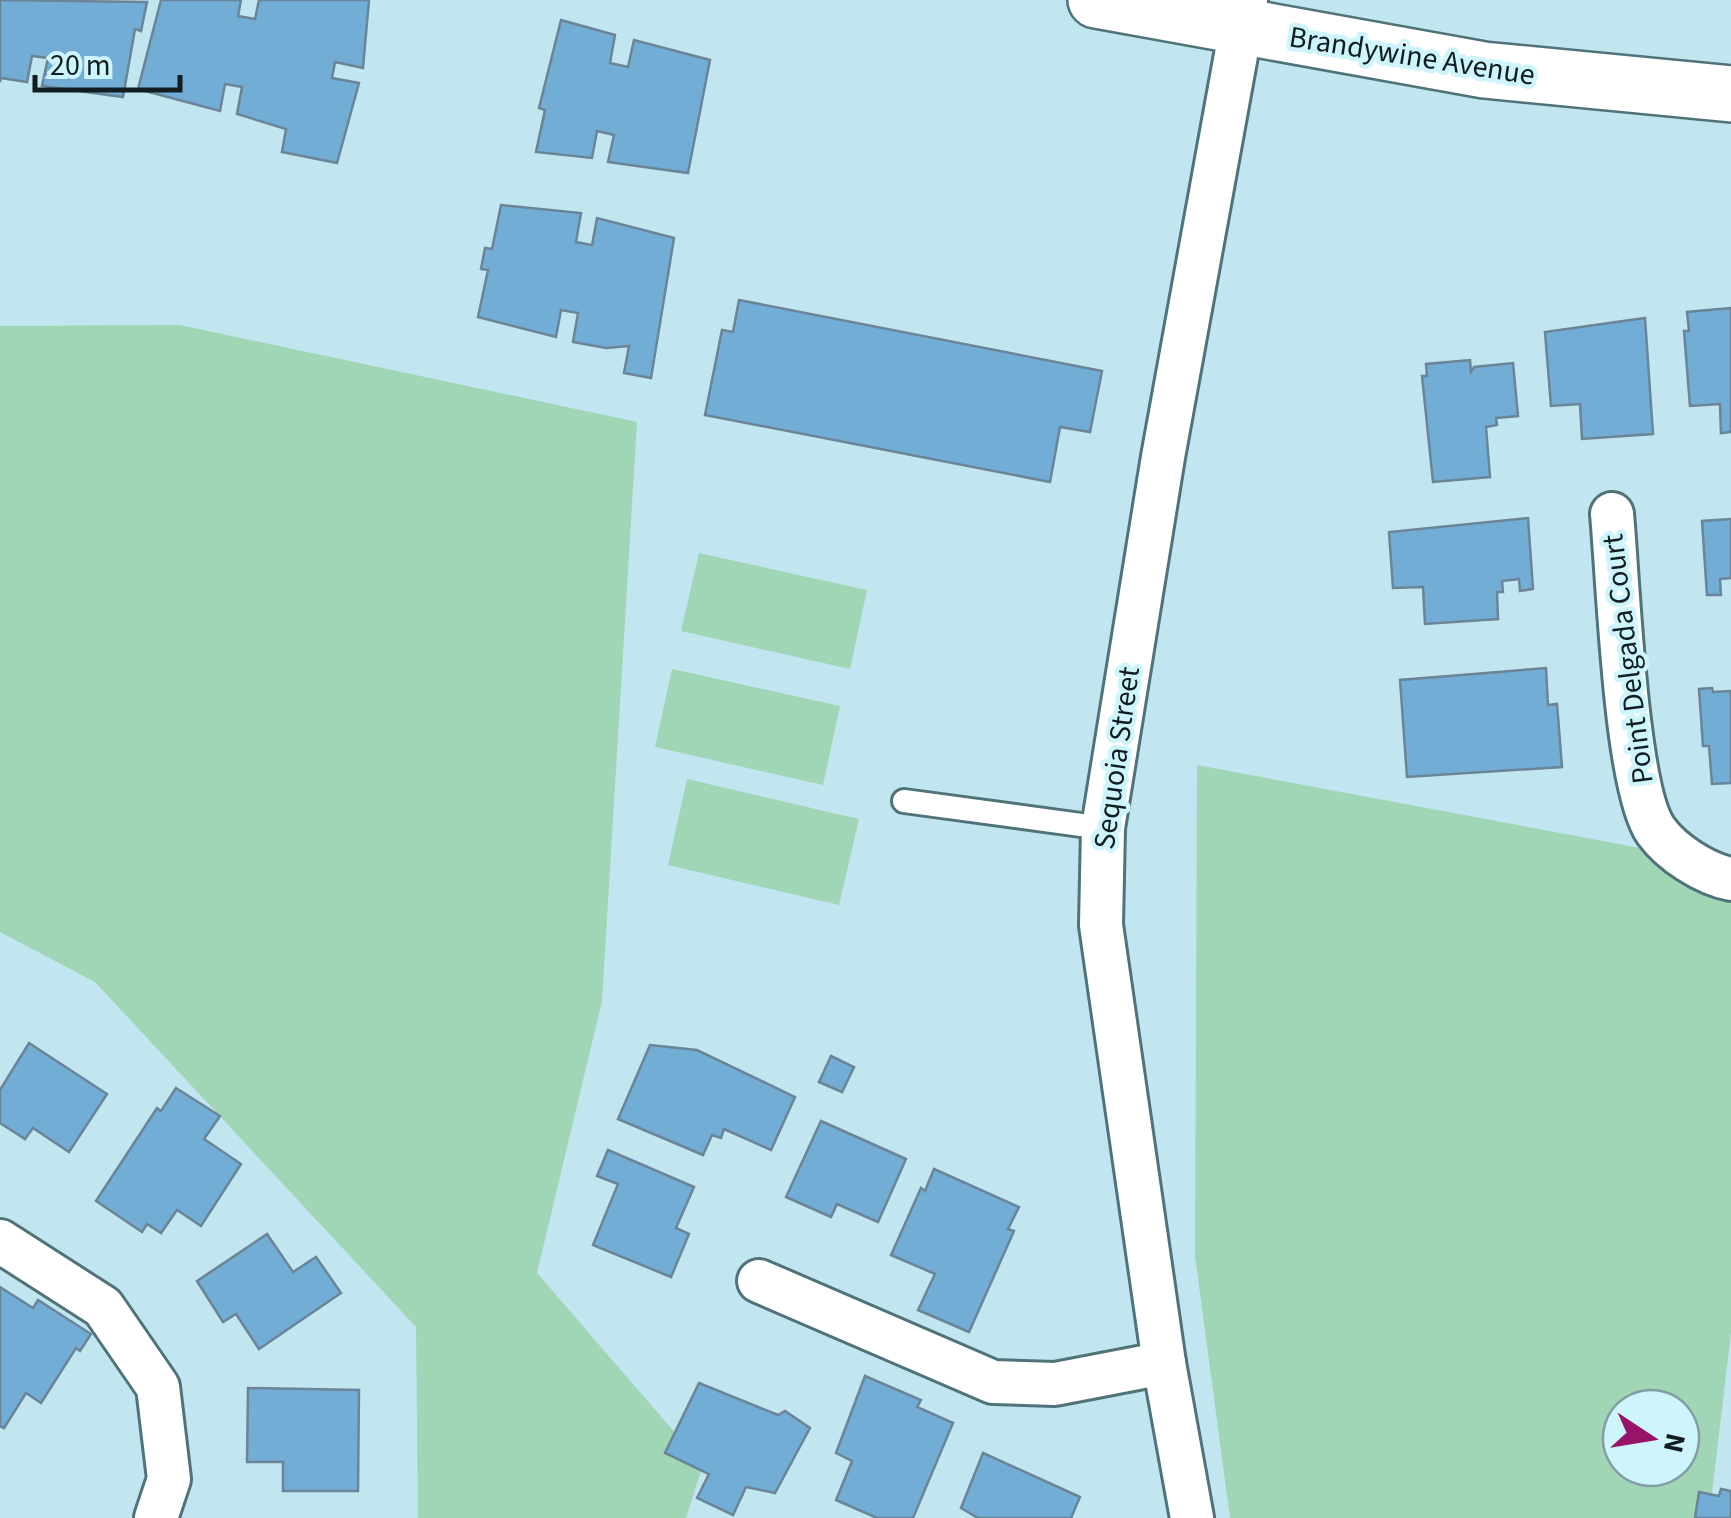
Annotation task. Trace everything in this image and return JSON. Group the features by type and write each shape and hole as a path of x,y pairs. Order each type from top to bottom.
{"street":[{"name":"Brandywine Avenue","path":"1096,0 1244,14 1484,70 1731,94"},
{"name":"Sequoia Street","path":"1192,1518 1164,1363 1101,925 1103,828 1163,457 1244,14"},
{"name":"Point Delgada Court","path":"1612,514 1636,772 1655,830 1708,875 1731,879"},
{"path":"0,1241 103,1307 158,1387 170,1479 156,1518"},
{"path":"759,1280 993,1382 1056,1384 1164,1363"}],"lane":[{"path":"904,801 1103,828"}],"green space":[{"path":"180,325 637,422 602,1001 537,1273 703,1465 686,1518 418,1518 416,1327 95,982 0,932 0,326"},
{"path":"699,553 867,590 850,669 681,631"},
{"path":"672,669 840,706 823,785 655,747"},
{"path":"1197,765 1731,865 1731,1333 1709,1518 1230,1518 1195,1256"},
{"path":"687,779 859,819 839,905 668,865"}],"building":[{"path":"0,0 147,2 141,31 135,29 123,97 42,86 48,58 32,56 27,82 1,78 0,82"},
{"path":"161,0 241,0 238,16 255,19 259,0 369,0 363,68 335,62 332,78 359,83 337,163 282,152 286,129 237,114 242,87 225,84 220,111 138,89"},
{"path":"561,20 615,35 610,63 628,67 634,40 710,60 688,173 608,162 614,135 597,131 592,158 536,152 545,110 539,108"},
{"path":"501,205 581,213 576,242 592,245 597,218 674,238 651,378 624,373 629,346 606,348 573,342 578,313 561,310 556,337 478,317 488,270 481,269 485,248 492,249"},
{"path":"739,300 1102,371 1090,432 1060,427 1050,482 705,415 722,330 733,332"},
{"path":"1731,308 1731,432 1721,433 1720,404 1690,406 1684,331 1689,331 1687,312"},
{"path":"1645,318 1653,434 1582,439 1580,404 1551,406 1545,332"},
{"path":"1470,360 1471,372 1474,367 1513,363 1518,416 1496,418 1497,425 1486,427 1490,477 1433,482 1422,376 1427,376 1426,364"},
{"path":"1528,518 1533,589 1520,591 1519,579 1502,581 1503,592 1497,592 1498,619 1425,624 1423,587 1393,588 1389,532"},
{"path":"1731,519 1731,578 1720,579 1721,595 1707,595 1702,521"},
{"path":"1546,668 1548,705 1557,704 1562,767 1407,777 1400,680"},
{"path":"1712,688 1713,692 1731,691 1731,783 1712,784 1709,746 1703,746 1699,689"},
{"path":"29,1043 107,1094 69,1152 33,1128 25,1139 0,1123 0,1090"},
{"path":"650,1045 697,1050 795,1097 771,1150 724,1129 721,1138 712,1135 703,1155 618,1119"},
{"path":"831,1056 854,1067 842,1092 819,1082"},
{"path":"176,1088 220,1116 204,1139 241,1164 201,1226 177,1210 161,1233 147,1224 142,1232 96,1201 157,1108 161,1111"},
{"path":"821,1121 906,1159 878,1222 837,1204 831,1217 786,1197"},
{"path":"608,1150 694,1187 676,1228 689,1234 671,1277 593,1245 618,1184 597,1176"},
{"path":"934,1169 1019,1207 1008,1229 1014,1231 969,1332 918,1310 935,1274 891,1255 921,1188 925,1191"},
{"path":"267,1234 293,1272 316,1257 341,1293 259,1349 236,1314 223,1322 197,1281"},
{"path":"0,1287 33,1308 38,1300 91,1334 80,1351 76,1348 41,1403 26,1393 4,1428 0,1426"},
{"path":"865,1376 921,1400 917,1407 953,1423 913,1518 877,1518 836,1500 852,1461 836,1453"},
{"path":"699,1383 778,1415 785,1411 810,1428 775,1493 746,1487 733,1515 697,1498 709,1474 665,1453"},
{"path":"248,1388 359,1390 358,1491 283,1491 283,1462 247,1462"},
{"path":"983,1453 1080,1497 1071,1518 978,1518 961,1508"},
{"path":"1721,1489 1731,1491 1731,1518 1695,1518 1699,1492 1719,1496"}]}
